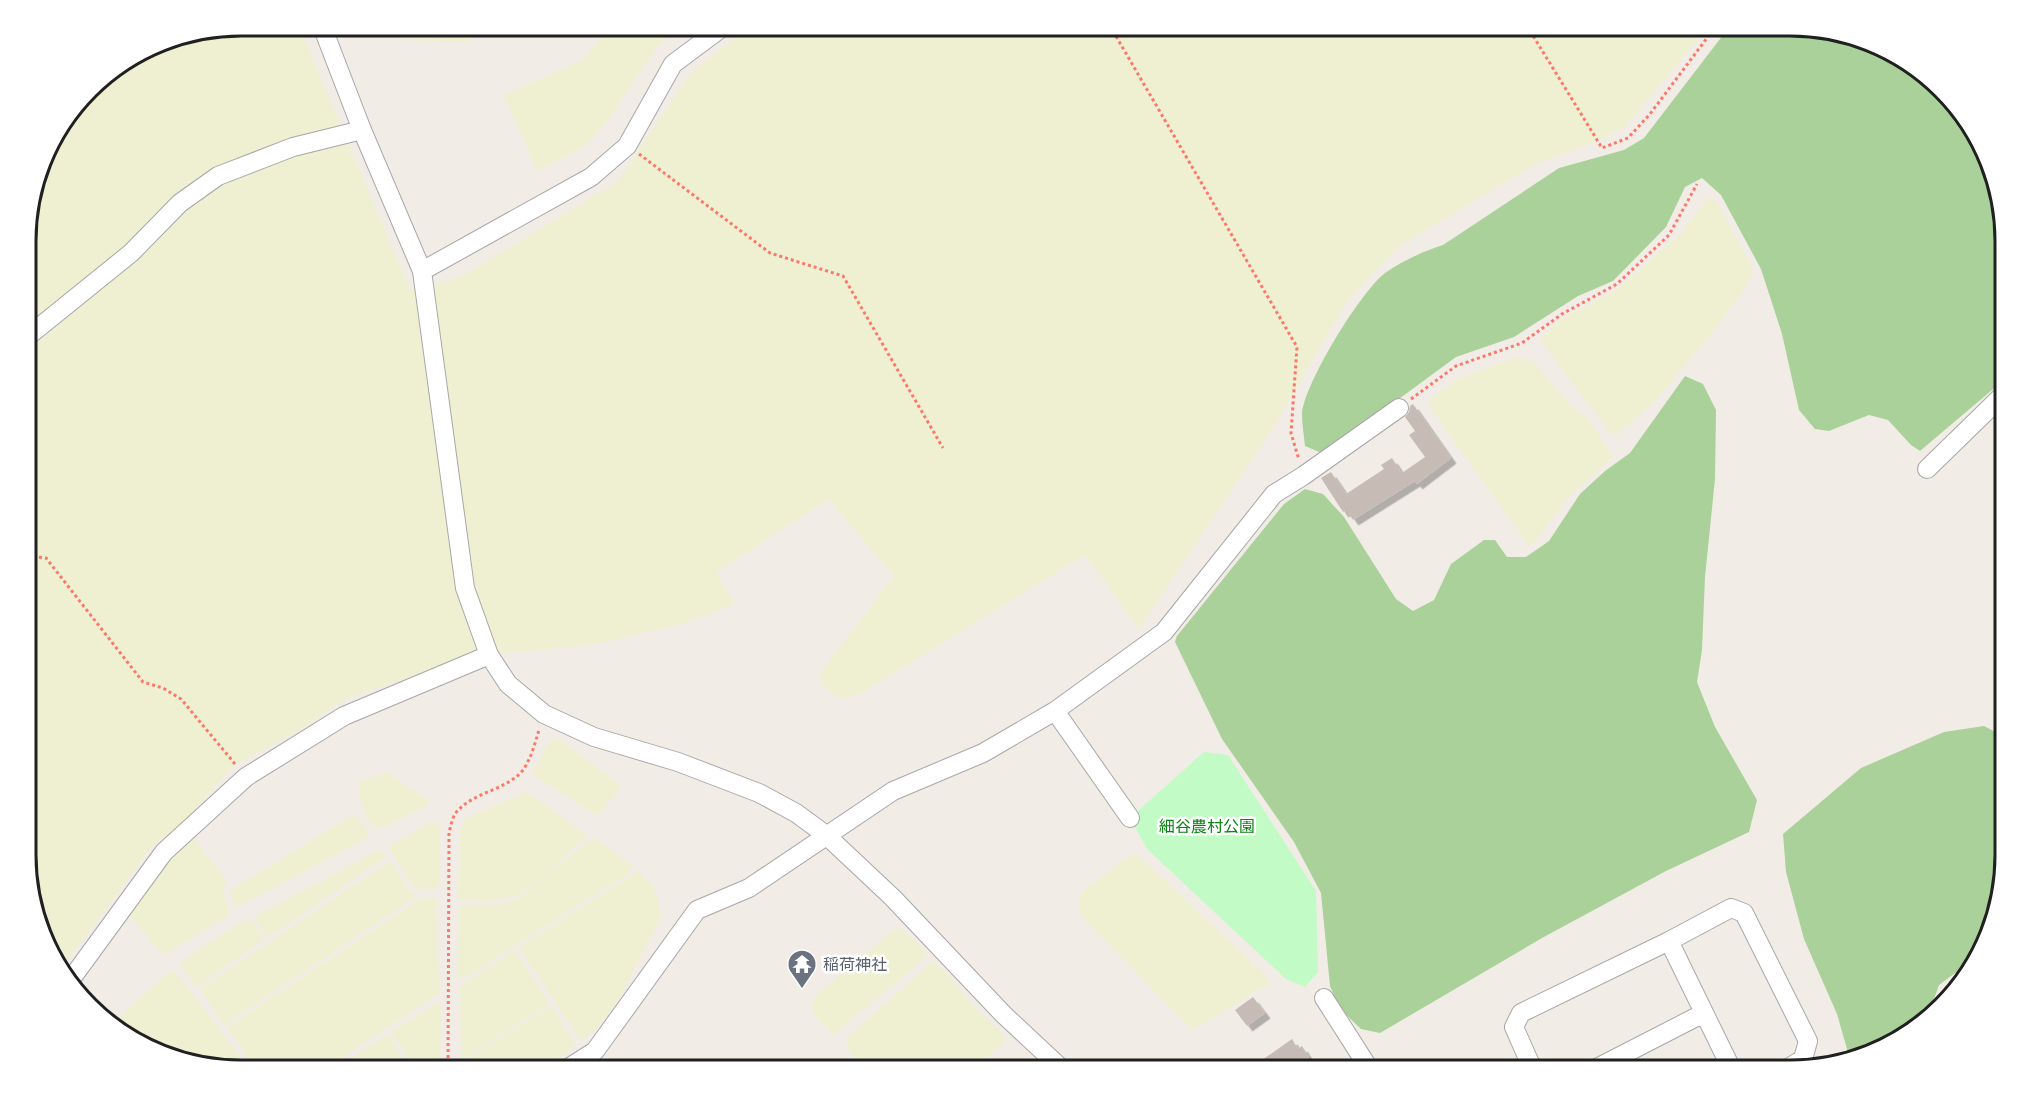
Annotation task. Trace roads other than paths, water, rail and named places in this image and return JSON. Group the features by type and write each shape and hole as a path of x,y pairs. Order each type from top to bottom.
{"street":[{"path":"326,36 362,130 422,271 465,588 489,655 508,684 544,714 594,736 678,762 759,793 796,813 826,835 893,898 1003,1014 1052,1060"},
{"path":"422,271 591,177 627,146 673,64 711,36"},
{"path":"36,330 131,253 180,203 218,176 292,147 362,130"},
{"path":"1927,469 1995,403"},
{"path":"581,1060 595,1051 697,910 749,888 893,791 983,753 1055,711 1164,632 1274,494 1399,408"},
{"path":"75,974 164,852 246,777 344,716 489,655"},
{"path":"1055,711 1130,818"},
{"path":"1529,1060 1514,1027 1521,1013 1669,942 1731,908 1743,913 1808,1041 1801,1060"},
{"path":"1669,942 1727,1060"},
{"path":"1324,998 1364,1060"},
{"path":"1613,1060 1704,1014"}],"place":[{"name":"稲荷神社","path":"802,990"}],"park label":[{"name":"細谷農村公園","path":"1207,826"}]}
